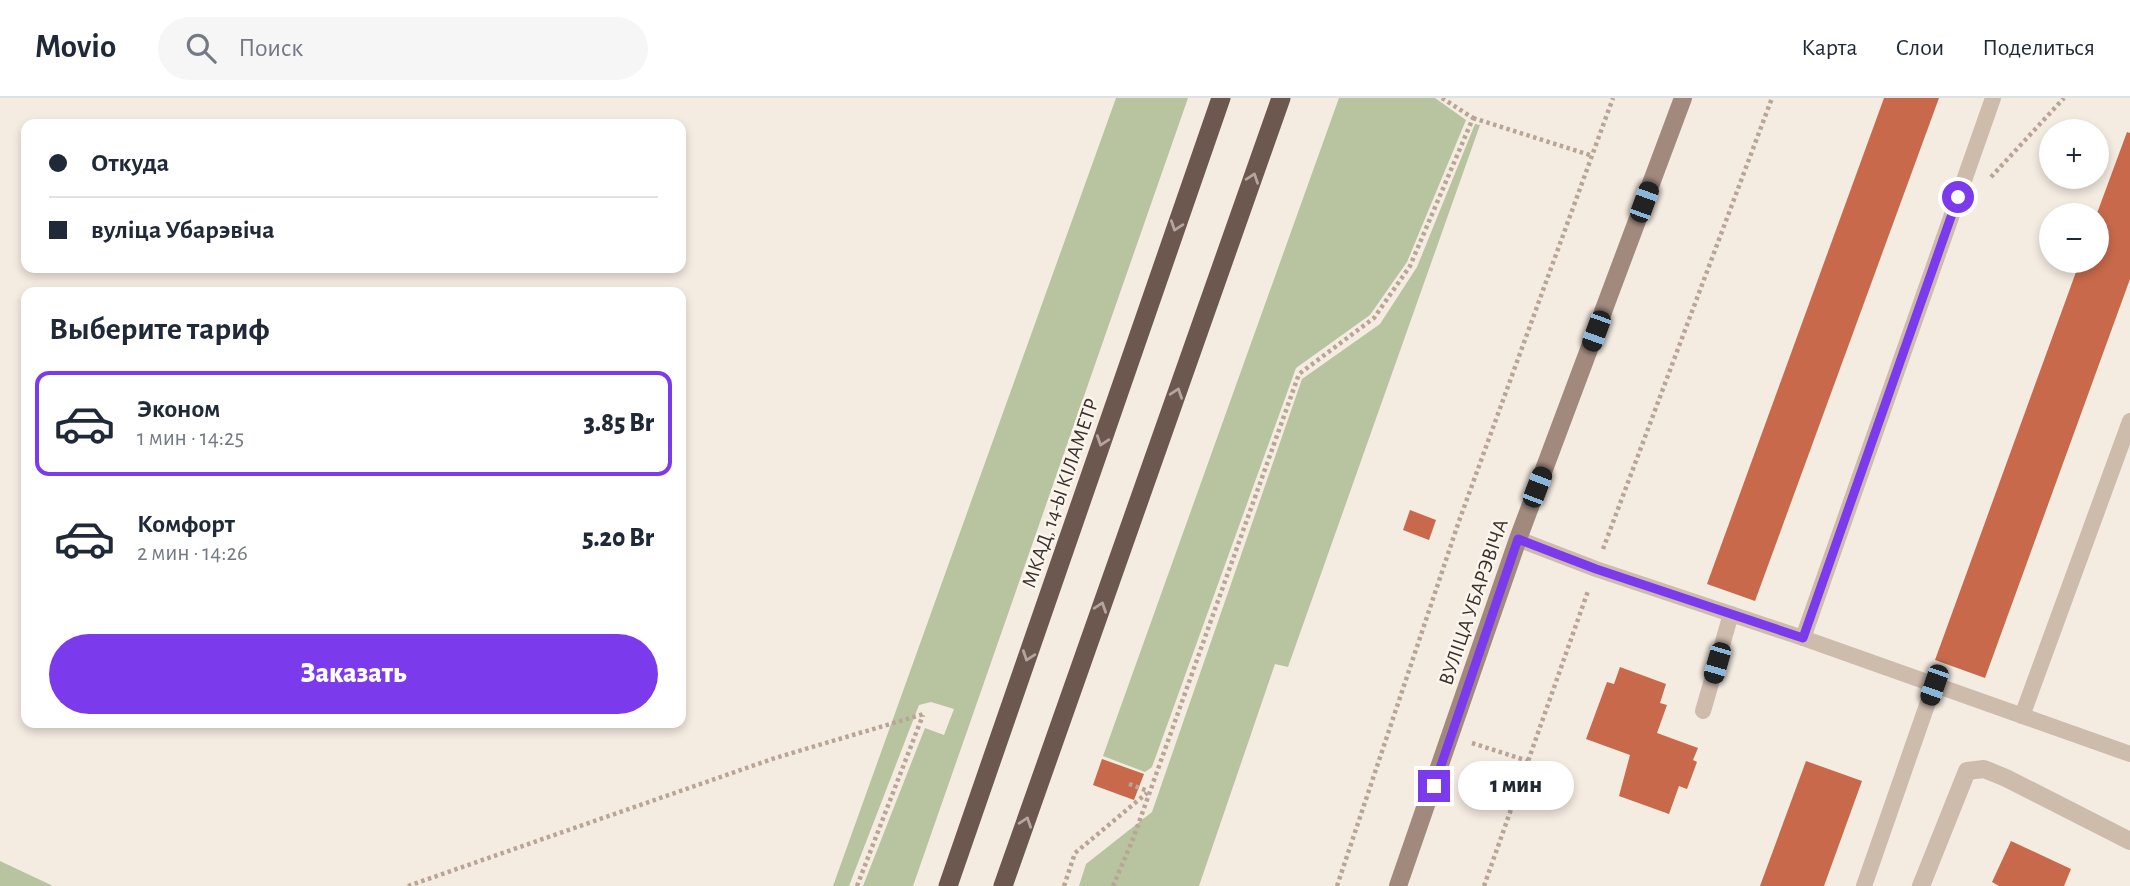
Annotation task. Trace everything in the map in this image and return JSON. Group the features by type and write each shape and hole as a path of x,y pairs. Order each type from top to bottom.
{"highway":[{"path":"1003,886 1281,98"},
{"name":"МКАД, 14-Ы КІЛАМЕТР","path":"948,886 1218,107"}],"main road":[{"name":"ВУЛІЦА УБАРЭВІЧА","path":"1398,886 1518,539 1683,98"}],"street":[{"path":"1921,886 1968,771 1983,769 2006,778 2130,841"}],"lane":[{"path":"1803,638 1993,98"},
{"path":"2021,716 2130,421"},
{"path":"1518,539 1596,569 1803,638 2130,754"},
{"path":"1703,711 1731,614"},
{"path":"1864,886 1934,685"}],"path":[{"path":"1442,98 1473,118 1592,156"},
{"path":"1337,886 1460,522 1613,98"},
{"path":"1484,886 1596,569 1772,98"},
{"path":"1984,184 2064,98"},
{"path":"1113,886 1299,374 1374,318 1410,266 1473,118"},
{"path":"408,886 775,758 924,714 857,886"},
{"path":"1452,736 1528,761"},
{"path":"1129,784 1149,792"},
{"path":"1064,886 1075,853 1149,792"}],"green space":[{"path":"1116,98 1188,98 913,886 863,886 925,728 944,735 954,709 931,702 919,705 849,886 833,886"},
{"path":"1339,98 1435,98 1466,120 1407,262 1370,315 1296,368 1152,767 1145,772 1103,756"},
{"path":"1475,124 1480,125 1288,667 1275,664 1199,886 1079,886 1086,864 1152,812 1302,379 1380,324 1417,267"},
{"path":"0,861 53,886 0,886"}],"building":[{"path":"1884,98 1939,98 1755,601 1707,584"},
{"path":"2127,132 2130,133 2130,279 1985,678 1935,660 2076,273 2109,273 2109,203 2101,203 2106,189 2109,189 2109,181"},
{"path":"1410,510 1436,520 1429,540 1403,530"},
{"path":"1620,667 1666,684 1660,703 1667,705 1657,733 1698,748 1693,760 1697,762 1687,789 1679,786 1669,814 1619,796 1630,755 1586,739 1607,682 1614,684"},
{"path":"1102,759 1144,774 1134,800 1093,785"},
{"path":"1806,761 1862,781 1824,886 1760,886"},
{"path":"2011,841 2071,869 2064,886 1999,886 1992,882"}],"route":[{"path":"1434,786 1518,539 1596,569 1803,638 1958,197"}]}
